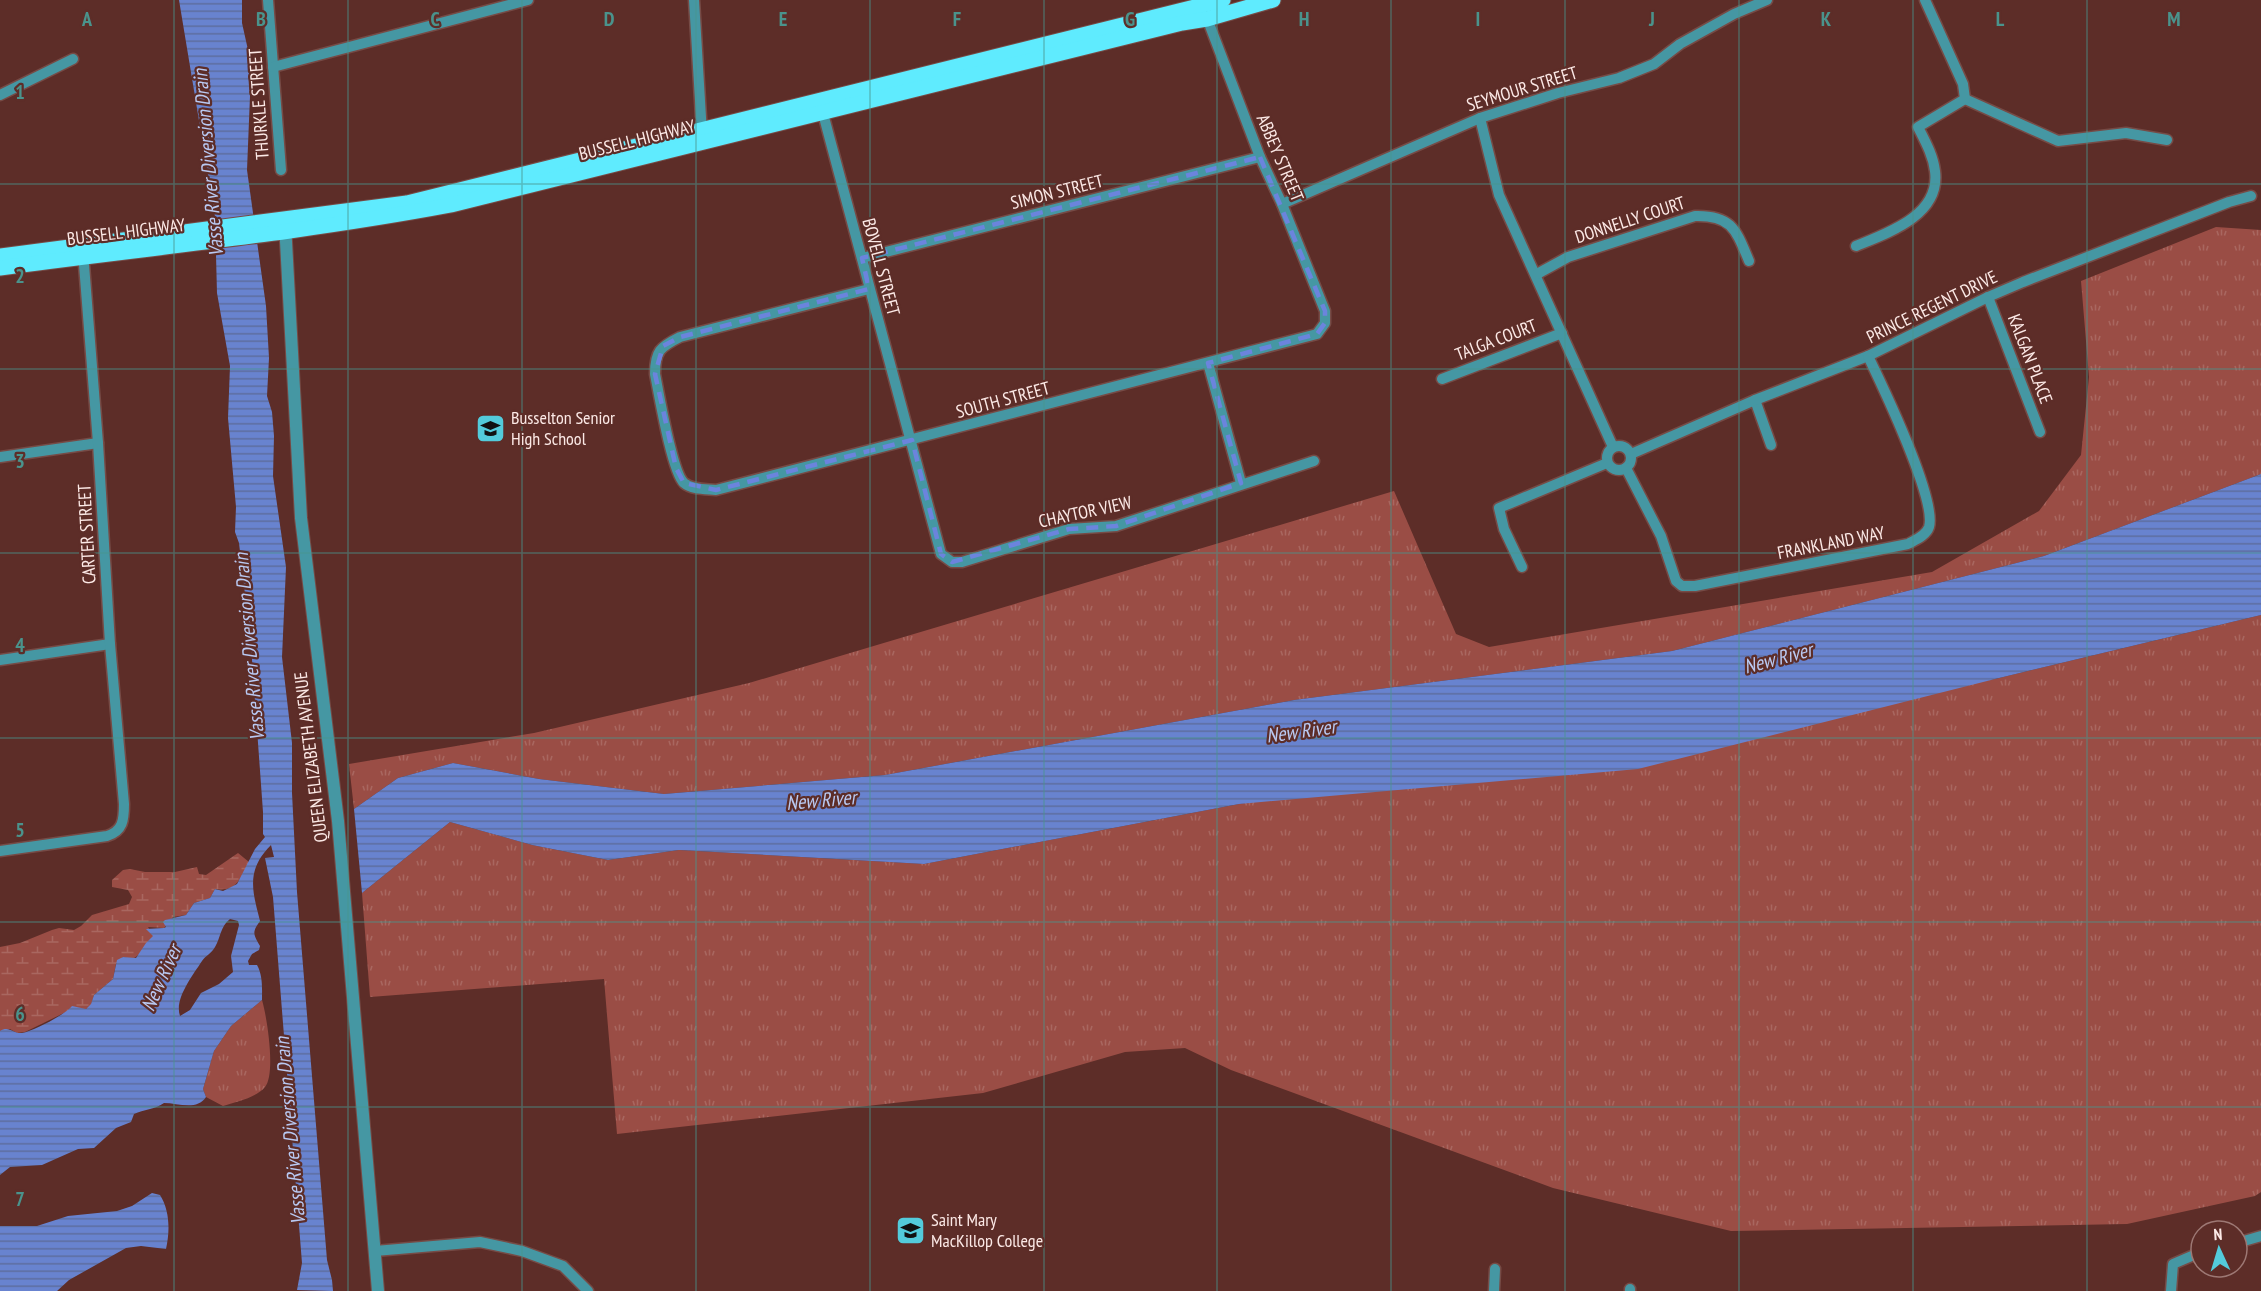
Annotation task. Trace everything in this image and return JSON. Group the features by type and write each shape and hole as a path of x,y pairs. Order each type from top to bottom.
{"main road":[{"name":"BUSSELL HIGHWAY","path":"1204,13 1223,0"},
{"name":"BUSSELL HIGHWAY","path":"0,256 83,251 285,225 392,216 451,205 1183,11 1204,13 1274,0"},
{"name":"BUSSELL HIGHWAY","path":"0,268 83,251"}],"street":[{"name":"THURKLE STREET","path":"268,0 281,170"},
{"path":"273,67 528,0"},
{"path":"694,0 703,137"},
{"name":"SEYMOUR STREET","path":"1282,204 1480,118 1558,93 1619,78 1645,67 1734,14 1767,0"},
{"path":"1925,0 1963,84 1965,99"},
{"name":"ABBEY STREET","path":"1204,13 1260,157 1282,204 1325,311 1325,323"},
{"path":"0,95 73,59"},
{"path":"1965,99 2058,141 2126,133 2167,140"},
{"path":"1856,246 1900,227 1917,214 1929,199 1935,185 1935,171 1932,155 1918,127 1965,99"},
{"name":"BOVELL STREET","path":"822,108 869,289 912,440"},
{"path":"1480,118 1499,195 1537,274 1612,447"},
{"name":"SIMON STREET","path":"862,258 1260,157"},
{"name":"PRINCE REGENT DRIVE","path":"1630,454 1755,400 1868,356 1988,297 2229,202 2251,196"},
{"name":"DONNELLY COURT","path":"1537,274 1568,257 1695,216 1712,215 1735,229 1749,261"},
{"name":"QUEEN ELIZABETH AVENUE","path":"285,225 302,518 338,821 378,1291"},
{"name":"CARTER STREET","path":"0,851 107,836 121,828 124,821 83,251"},
{"name":"SOUTH STREET","path":"869,289 680,337 663,346 655,360 655,375 676,468 684,483 696,488 716,490 1317,334 1325,323"},
{"name":"KALGAN PLACE","path":"1988,297 2040,432"},
{"name":"TALGA COURT","path":"1442,379 1562,333"},
{"name":"FRANKLAND WAY","path":"1626,468 1661,536 1676,581 1682,586 1706,584 1908,544 1923,535 1929,527 1930,513 1906,437 1868,356"},
{"path":"1208,363 1241,483"},
{"path":"1755,400 1770,446"},
{"name":"CHAYTOR VIEW","path":"912,440 941,554 952,562 962,562 1069,529 1116,526 1241,483 1314,461"},
{"path":"0,457 98,443"},
{"path":"1621,446 1630,454 1631,459 1626,468 1618,471 1607,463 1606,456 1612,447 1621,446"},
{"path":"1522,567 1504,529 1500,508 1607,463"},
{"path":"0,660 110,644"},
{"path":"375,1251 480,1242 522,1251 563,1266 588,1291"},
{"path":"2171,1291 2173,1264 2189,1257"},
{"path":"1494,1291 1495,1269"}],"highlighted area":[{"path":"1260,157 1325,311 1325,323 1317,334 1208,363 1241,483 1116,526 1069,529 952,562 941,554 912,440 716,490 684,483 676,468 655,374 663,346 680,337 869,289 862,258"}],"green space":[{"path":"2216,227 2261,230 2261,474 2044,556 1672,651 1294,700 885,775 664,794 539,779 453,763 398,778 354,809 349,764 534,733 749,683 1394,491 1456,634 1489,647 1932,572 2039,511 2081,455 2089,377 2081,281"},
{"path":"2261,615 2261,1192 2255,1196 2127,1224 1731,1231 1553,1188 1231,1070 1185,1048 1125,1052 983,1093 617,1134 604,979 370,997 362,893 450,822 532,845 608,860 679,850 924,864 1239,804 1995,679"},
{"path":"238,853 249,862 237,883 228,888 215,889 210,898 194,903 186,915 173,917 164,928 148,927 154,936 135,957 132,959 123,957 116,964 113,979 94,995 91,1005 86,1009 70,1010 25,1032 17,1033 10,1029 0,1031 0,947 20,943 59,928 74,930 92,915 129,904 132,897 128,890 112,887 112,880 123,870 175,872 197,867 199,874 206,875"},
{"path":"262,1000 270,1045 268,1080 265,1087 256,1094 223,1106 206,1097 203,1089 214,1051 231,1026"}],"water":[{"path":"179,0 242,0 242,23 248,50 250,96 247,170 266,306 269,358 267,396 272,412 274,436 273,476 286,567 282,657 292,743 297,892 327,1260 333,1291 297,1290 302,1263 273,897 265,858 274,857 271,845 263,854 254,872 253,890 260,921 254,933 260,946 248,961 249,965 257,965 259,969 262,1000 231,1026 214,1051 203,1089 206,1097 198,1104 164,1103 138,1112 134,1114 131,1122 116,1128 94,1148 78,1149 42,1165 10,1167 0,1175 0,1031 9,1029 22,1033 49,1022 72,1006 86,1009 91,1004 94,995 113,979 117,960 123,957 136,958 153,936 146,929 164,928 166,927 163,922 165,920 186,915 194,903 210,898 215,889 223,891 237,884 255,849 265,837 251,646 239,543 235,532 236,507 228,418 230,366 217,293 215,217","holes":["230,919 238,921 231,956 233,972 219,984 201,993 190,1010 180,1016 180,1002 190,980 203,959 214,949 227,922"]},
{"name":"New River","path":"2261,474 2261,615 1638,769 1239,804 924,864 679,850 608,860 532,845 450,822 362,893 354,809 398,778 453,763 539,779 664,794 885,775 1294,700 1672,651 2044,556"},
{"path":"152,1193 160,1195 166,1208 168,1235 166,1249 141,1246 126,1248 69,1280 57,1291 0,1291 0,1226 37,1226 68,1216 117,1211 132,1206"}],"place":[{"name":"Busselton Senior High School","path":"490,428"},
{"name":"Saint Mary MacKillop College","path":"910,1230"}],"water label":[{"name":"Vasse River Diversion Drain","path":"208,163"},
{"name":"Vasse River Diversion Drain","path":"249,647"},
{"name":"Vasse River Diversion Drain","path":"290,1131"}]}
